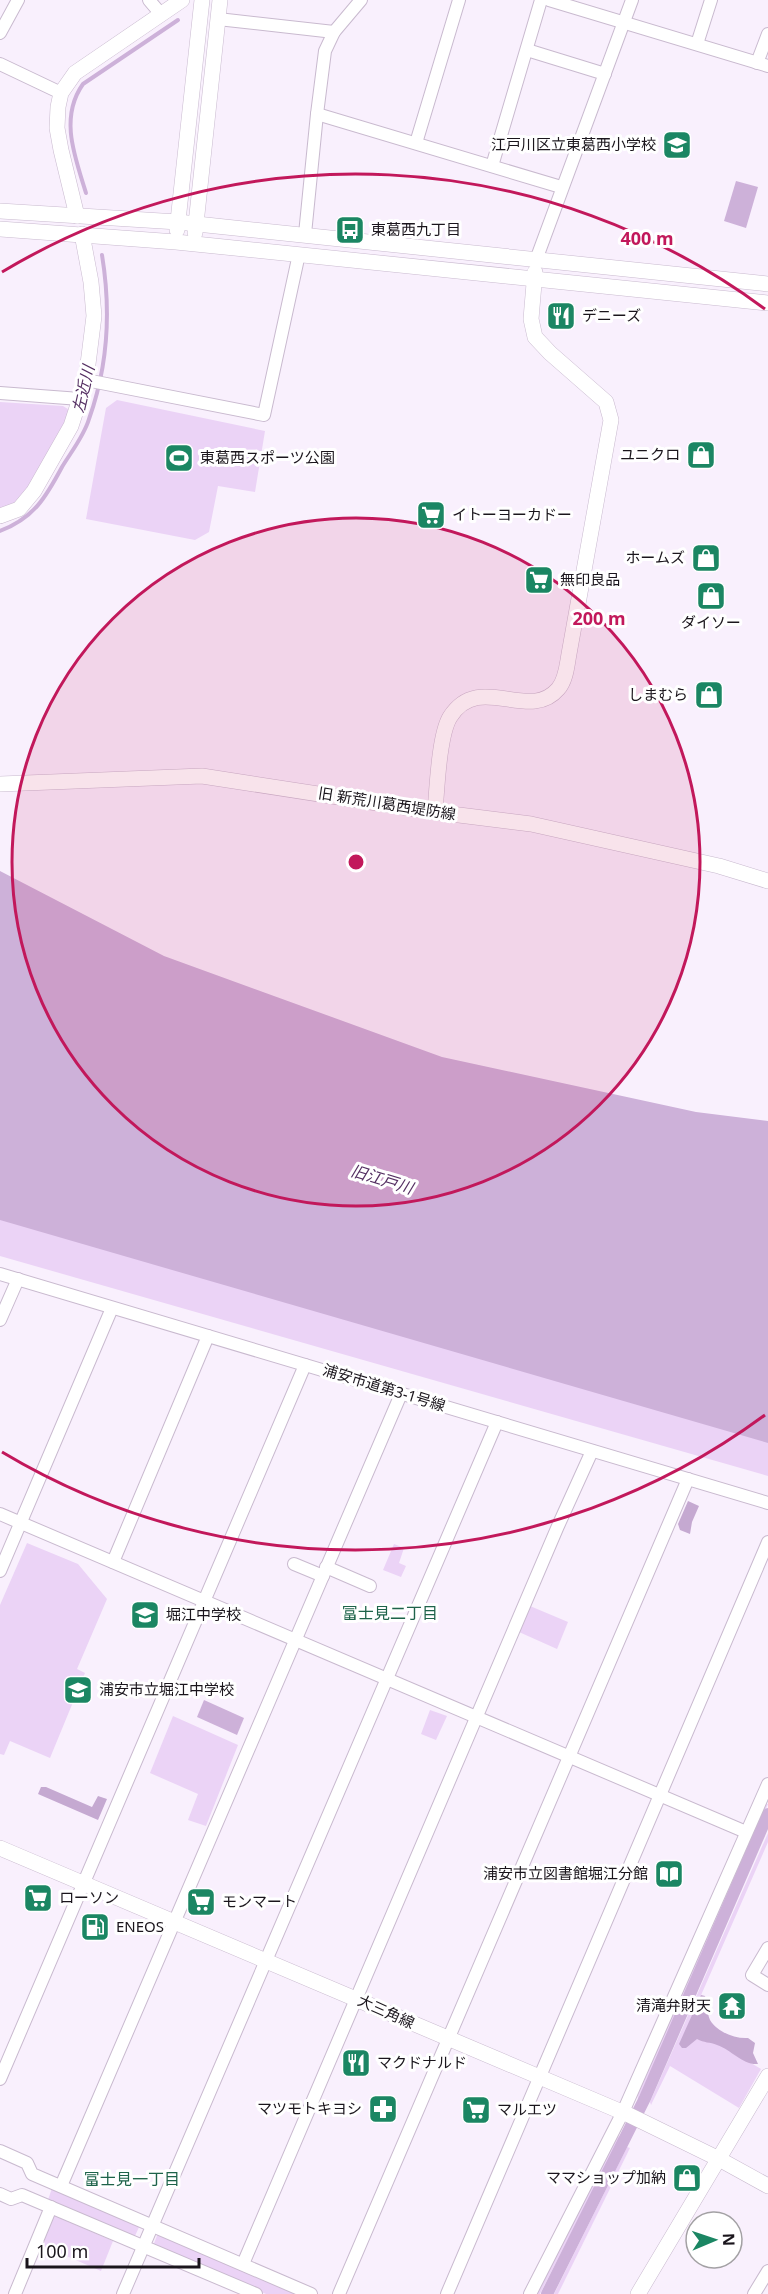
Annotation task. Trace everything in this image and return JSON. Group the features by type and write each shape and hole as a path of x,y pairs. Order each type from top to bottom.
{"street":[{"path":"0,33 18,0"},
{"path":"149,0 160,13"},
{"path":"77,216 57,128 61,93 75,73 182,0"},
{"path":"176,242 202,0"},
{"path":"194,244 220,0"},
{"path":"305,234 316,114 325,51 334,32 361,0"},
{"path":"416,143 459,0"},
{"path":"492,166 541,0"},
{"path":"549,0 763,64 768,34"},
{"path":"435,812 444,738 449,718 458,706 469,699 483,695 517,700 542,700 559,688 565,676 611,420 606,402 536,338 531,319 534,279 536,260 561,188 632,0"},
{"path":"697,44 711,0"},
{"path":"218,19 334,32"},
{"path":"527,51 604,74"},
{"path":"0,64 61,93"},
{"path":"316,114 561,188"},
{"path":"0,211 178,222 305,234 768,284"},
{"path":"0,229 176,242 768,303"},
{"path":"0,516 19,509 34,491 71,426 86,380 94,316 92,282 82,234"},
{"path":"86,380 264,416 299,254"},
{"path":"0,393 80,399"},
{"name":"旧 新荒川葛西堤防線","path":"0,784 202,776 435,812 531,824 719,866 768,881"},
{"name":"浦安市道第3-1号線","path":"0,1274 768,1503"},
{"path":"0,1320 18,1279"},
{"path":"0,1571 112,1308"},
{"path":"113,1562 208,1336"},
{"path":"0,2079 305,1365"},
{"path":"61,2186 400,1394"},
{"path":"123,2294 497,1422"},
{"path":"243,2264 592,1451"},
{"path":"339,2294 688,1479"},
{"path":"0,1514 746,1832"},
{"path":"447,2294 768,1542"},
{"path":"294,1564 370,1586"},
{"path":"530,2294 631,2116 746,1832 767,1790"},
{"name":"大三角線","path":"0,1848 631,2116 768,2186"},
{"path":"768,1948 752,1975 768,1985"},
{"path":"638,2294 768,2076"},
{"path":"0,2151 27,2163 32,2174 311,2294"},
{"path":"0,2194 11,2199 22,2195 143,2245 232,2289 256,2294"},
{"path":"15,2294 51,2207"},
{"path":"754,2294 768,2271"}],"shaded area":[{"name":"東葛西スポーツ公園","path":"117,400 265,431 255,492 218,486 209,532 195,540 86,519 106,408"},
{"path":"0,402 63,406 71,411 30,487 13,504 0,510"},
{"path":"0,1210 768,1442 768,1476 0,1256"},
{"path":"688,1501 699,1506 690,1534 680,1530 678,1524"},
{"path":"27,1543 78,1564 107,1599 77,1669 85,1673 50,1758 10,1741 4,1755 0,1754 0,1605"},
{"path":"394,1544 404,1548 399,1563 406,1566 401,1577 383,1570"},
{"path":"530,1606 568,1622 557,1649 519,1632"},
{"path":"430,1710 447,1716 436,1740 421,1734"},
{"path":"173,1716 238,1745 206,1826 188,1820 198,1794 150,1773"},
{"path":"41,1787 46,1787 92,1807 98,1796 107,1799 98,1820 38,1794"},
{"path":"764,1804 768,1804 638,2100 637,2094"},
{"path":"768,1833 768,1842 688,2025 761,2069 739,2108 670,2066 651,2105 650,2102"},
{"path":"701,1995 705,1996 710,2020 717,2028 732,2036 748,2038 755,2043 753,2053 758,2064 742,2060 722,2047 697,2039 686,2048 682,2048 679,2044"},
{"path":"619,2136 540,2294 536,2294 612,2142"},
{"path":"627,2147 630,2148 558,2294 554,2294"},
{"path":"52,2188 140,2225 134,2238 48,2200"},
{"path":"53,2215 113,2241 101,2271 41,2245"},
{"path":"158,2233 299,2294 266,2294 153,2246"}],"water":[{"path":"736,181 758,187 746,228 724,221"},
{"name":"旧江戸川","path":"0,871 164,956 442,1057 696,1112 768,1121 768,1443 0,1220"},
{"path":"204,1700 244,1718 237,1735 197,1717"}],"waterway":[{"name":"左近川","path":"86,193 71,138 72,110 76,97 83,84 178,20"},
{"name":"左近川","path":"0,531 22,520 38,505 87,425 100,379 106,338 106,296 102,255"},
{"path":"547,2294 645,2098 768,1814"}],"place":[{"name":"江戸川区立東葛西小学校","path":"677,145"},
{"name":"東葛西九丁目","path":"350,230"},
{"name":"デニーズ","path":"561,316"},
{"name":"ユニクロ","path":"701,455"},
{"name":"東葛西スポーツ公園","path":"179,458"},
{"name":"イトーヨーカドー","path":"431,515"},
{"name":"ホームズ","path":"706,558"},
{"name":"無印良品","path":"539,580"},
{"name":"ダイソー","path":"711,596"},
{"name":"しまむら","path":"709,695"},
{"name":"堀江中学校","path":"145,1615"},
{"name":"浦安市立堀江中学校","path":"78,1690"},
{"name":"浦安市立図書館堀江分館","path":"669,1874"},
{"name":"ローソン","path":"38,1898"},
{"name":"モンマート","path":"201,1902"},
{"name":"ENEOS","path":"95,1927"},
{"name":"清滝弁財天","path":"732,2006"},
{"name":"マクドナルド","path":"356,2063"},
{"name":"マツモトキヨシ","path":"383,2109"},
{"name":"マルエツ","path":"476,2110"},
{"name":"ママショップ加納","path":"687,2178"}],"district":[{"name":"富士見二丁目","path":"390,1613"},
{"name":"富士見一丁目","path":"132,2179"}]}
